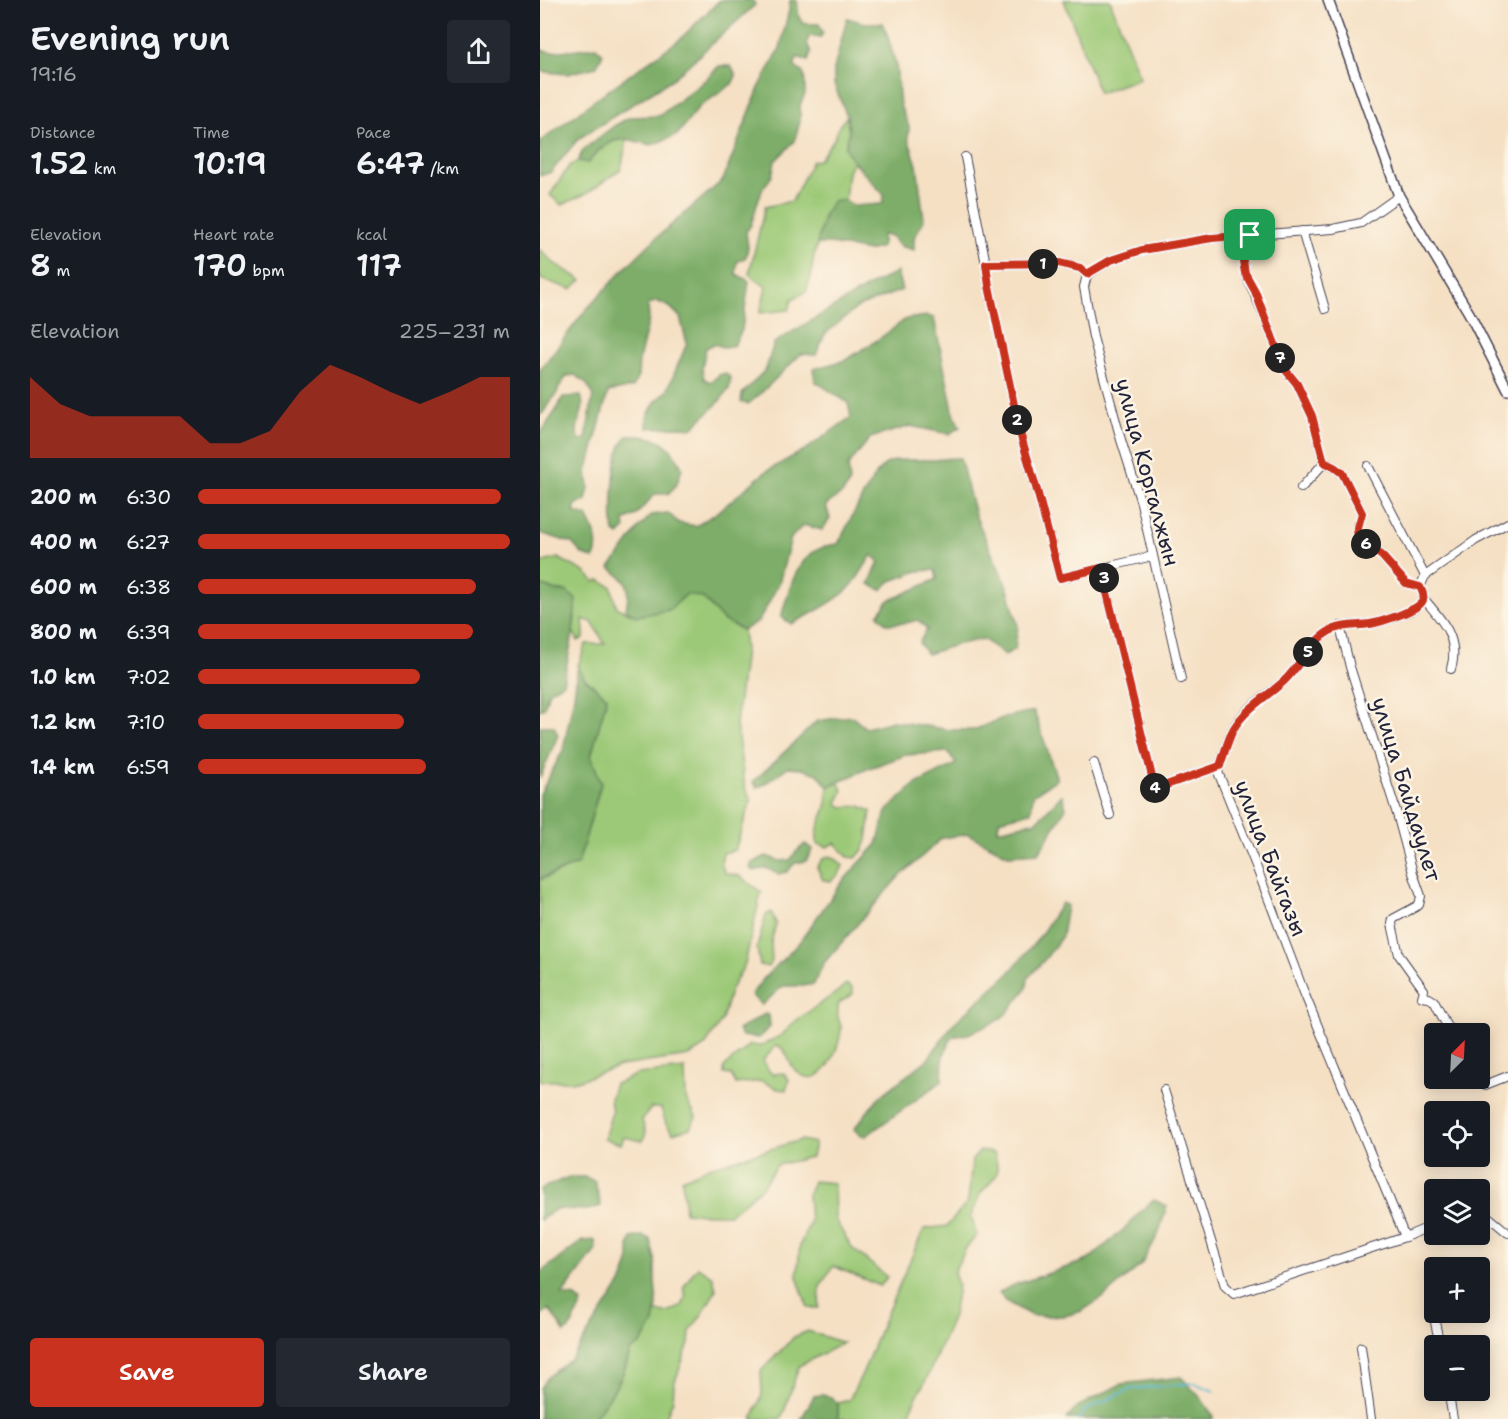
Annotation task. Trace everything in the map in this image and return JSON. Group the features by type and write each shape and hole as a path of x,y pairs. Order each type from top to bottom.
{"street":[{"path":"1328,0 1399,196 1469,313 1508,390"},
{"path":"964,157 1020,433 1060,578 1153,556"},
{"path":"986,264 1059,263 1080,268 1087,274 1111,260 1142,250 1212,238 1333,229 1361,223 1399,196"},
{"path":"1302,231 1325,309"},
{"path":"1250,235 1244,244 1242,255 1245,273 1255,291 1284,368 1297,384 1312,416 1324,462 1342,473 1362,513 1357,531 1359,540 1382,556 1406,583 1420,587"},
{"name":"улица Коргалжын","path":"1087,274 1084,287 1093,337 1141,503 1181,679"},
{"path":"1301,488 1324,462"},
{"path":"1368,466 1425,576"},
{"path":"1450,669 1455,657 1451,638 1443,620 1424,599 1420,587 1425,576 1476,540 1508,523"},
{"name":"улица Байгазы","path":"1101,568 1155,789 1220,766"},
{"path":"1220,766 1233,729 1240,719 1284,681 1329,631 1340,626 1374,623 1392,618 1415,608 1424,599"},
{"name":"улица Байдаулет","path":"1340,626 1350,667 1421,896 1419,905 1393,919 1392,924 1399,955 1424,990 1422,997 1434,1001 1445,1023"},
{"path":"1094,763 1110,815"},
{"name":"улица Байгазы","path":"1220,766 1218,772 1305,995 1405,1237"},
{"path":"1490,1083 1508,1076"},
{"path":"1164,1090 1225,1287 1234,1294 1424,1229"},
{"path":"1490,1218 1508,1233"},
{"path":"1361,1347 1371,1419"},
{"path":"1450,1401 1453,1419"}],"green space":[{"path":"720,0 753,0 755,5 674,78 578,139 551,172 540,176 540,142 679,40"},
{"path":"790,0 797,0 799,18 804,24 819,24 823,32 821,37 809,36 807,43 811,52 808,61 798,57 794,66 803,73 805,82 805,94 800,105 800,122 794,142 775,161 772,176 763,188 751,225 746,232 748,247 746,257 737,262 736,274 749,281 742,330 734,345 726,348 714,344 706,348 702,368 704,379 711,382 725,373 731,378 729,389 692,428 647,428 647,417 655,402 667,391 687,343 680,317 670,307 656,301 648,305 649,320 639,359 638,376 633,387 608,392 587,472 589,487 586,501 576,504 574,512 587,516 592,527 597,542 594,559 582,554 572,543 540,533 540,434 563,397 581,396 583,405 577,430 578,440 586,439 593,394 586,383 575,375 567,376 540,415 540,370 584,312 623,270 723,180 759,88 780,48"},
{"path":"1064,0 1110,0 1140,78 1099,93"},
{"path":"847,18 865,23 882,23 896,65 900,105 909,127 908,138 917,165 924,220 914,238 914,250 900,246 891,236 882,235 882,247 869,251 831,244 817,244 824,215 832,202 845,200 854,206 882,204 884,195 853,161 845,148 849,132 847,116 834,84 834,69"},
{"path":"596,47 603,54 596,67 568,74 544,72 540,68 540,50 552,52"},
{"path":"719,66 731,66 736,76 732,84 699,107 677,135 651,145 627,139 615,140 599,150 588,163 578,161 583,150 614,126 630,117 659,116 702,83"},
{"path":"847,116 849,132 845,148 853,161 848,172 845,200 832,202 814,255 806,292 792,299 789,310 760,313 766,287 749,274 765,207 792,201 812,161 819,160"},
{"path":"627,139 621,169 587,193 562,205 550,195 569,166 578,161 588,163 604,146 614,141"},
{"path":"540,250 555,264 582,280 571,289 540,279"},
{"path":"897,272 902,290 858,307 825,334 816,355 801,354 757,397 748,404 741,402 742,394 766,369 774,343 869,286"},
{"path":"927,316 934,318 954,415 960,427 949,434 910,426 870,438 848,466 850,482 843,493 826,505 830,519 822,530 803,525 791,538 779,583 759,621 743,630 724,621 703,598 687,594 669,610 637,616 626,610 627,585 610,568 651,515 668,513 679,523 696,526 718,512 765,472 808,448 851,417 848,403 815,381 813,369 846,360 906,319"},
{"path":"627,436 654,438 661,441 672,451 682,468 677,484 668,494 655,494 636,515 624,521 625,529 619,535 614,532 613,524 614,477 620,448"},
{"path":"960,458 975,515 1008,589 1018,626 1015,649 1005,655 983,639 927,654 919,643 927,629 918,620 887,624 878,615 888,601 937,579 935,570 918,571 891,581 881,590 869,584 879,562 872,555 851,586 831,602 791,624 781,617 798,569 814,552 838,544 880,469 890,462 901,460"},
{"path":"558,558 585,572 595,582 599,580 611,586 617,608 637,616 669,610 687,593 703,598 724,621 743,630 745,650 736,724 745,787 751,800 735,850 723,853 721,863 725,873 739,876 761,892 745,964 730,991 722,1020 705,1046 689,1056 620,1066 577,1081 540,1081 540,880 578,864 601,783 591,756 607,697 585,679 578,666 586,644 605,644 592,622 583,619 584,638 578,641 573,631 575,618 566,591 540,587 540,563"},
{"path":"544,586 556,591 566,591 576,599 573,634 563,683 549,691 544,708 540,710 540,587"},
{"path":"578,666 585,679 607,697 591,756 601,783 578,864 540,879 540,794 563,750"},
{"path":"1034,711 1057,779 1033,795 1031,812 999,820 998,830 1037,821 1062,795 1066,808 1039,853 1008,855 968,834 942,838 896,880 823,964 814,984 783,986 762,1005 751,995 765,977 798,944 843,881 877,844 886,812 914,785 956,764 948,752 906,755 867,769 828,787 818,774 788,767 763,785 757,787 753,782 817,721 851,716 866,728 893,721 951,730 974,730 1005,717"},
{"path":"540,726 554,726 558,735 540,778"},
{"path":"838,782 843,791 837,803 843,807 860,806 871,811 867,840 863,850 856,858 848,857 835,843 827,847 818,844 818,830 827,804 828,787"},
{"path":"805,844 813,849 806,861 795,863 787,872 778,874 766,868 754,871 750,868 752,863 766,856 780,861 790,860"},
{"path":"829,856 835,858 843,866 839,874 831,881 823,880 817,867"},
{"path":"1062,903 1067,905 1062,936 1028,978 1027,988 1007,1013 997,1021 968,1034 952,1037 943,1057 942,1081 866,1136 860,1135 854,1129 878,1098 928,1059 953,1024 1009,973 1038,939"},
{"path":"771,912 776,923 771,943 772,961 768,967 760,965 757,948 766,915"},
{"path":"846,984 852,988 853,994 839,1003 840,1038 833,1058 821,1073 814,1077 805,1077 796,1071 781,1047 777,1045 763,1060 773,1074 784,1073 789,1080 786,1090 778,1089 762,1081 736,1084 731,1075 724,1074 724,1067 750,1045 760,1046 782,1035 794,1022"},
{"path":"765,1014 769,1015 770,1027 759,1038 742,1036 738,1030"},
{"path":"685,1069 686,1099 696,1117 690,1128 673,1133 666,1124 661,1108 651,1108 642,1120 646,1133 642,1141 624,1137 621,1144 604,1139 612,1112 610,1099 615,1084 638,1074"},
{"path":"801,1140 815,1143 812,1157 777,1165 762,1187 730,1214 685,1212 682,1179 709,1167"},
{"path":"980,1151 994,1153 996,1176 981,1193 971,1216 977,1235 966,1248 954,1272 958,1285 953,1316 908,1419 838,1419 838,1403 849,1400 864,1370 924,1229 947,1226 968,1202 972,1160"},
{"path":"569,1177 585,1177 595,1181 601,1206 588,1210 556,1209 540,1220 540,1189"},
{"path":"813,1181 834,1183 835,1219 851,1247 887,1277 880,1286 833,1266 820,1286 819,1308 808,1308 797,1277 800,1245 810,1222 808,1194"},
{"path":"1154,1200 1167,1206 1158,1235 1141,1265 1106,1295 1082,1311 1065,1316 1032,1316 1005,1301 999,1293 1011,1286 1088,1260"},
{"path":"642,1236 650,1239 655,1259 657,1305 654,1323 641,1344 630,1351 620,1379 593,1419 540,1419 540,1388 548,1377 571,1359 622,1282 629,1263 631,1238"},
{"path":"595,1240 596,1250 562,1295 576,1297 582,1303 572,1325 565,1333 549,1309 540,1317 540,1273 582,1241"},
{"path":"698,1267 713,1277 716,1290 690,1331 689,1343 674,1384 673,1400 665,1419 593,1419 620,1379 630,1351 640,1344 650,1329 656,1312 668,1313 682,1306 686,1296 683,1288"},
{"path":"808,1331 843,1343 799,1366 780,1419 752,1419 762,1395 761,1371 794,1337"},
{"path":"1181,1377 1200,1397 1214,1417 1213,1419 1067,1419 1077,1407 1121,1384"},
{"path":"814,1396 831,1397 838,1403 838,1419 801,1419"}],"waterway":[{"path":"1078,1419 1086,1410 1130,1389 1194,1383 1214,1391"}],"route":[{"path":"1250,235 1244,244 1242,255 1245,273 1255,291 1284,368 1297,384 1312,416 1324,462 1342,473 1362,513 1357,531 1359,540 1382,556 1406,583 1420,587 1424,599 1415,608 1392,618 1355,626 1340,626 1329,631 1284,681 1240,719 1233,729 1220,766 1155,789 1101,568 1060,578 1020,433 986,264 1059,263 1080,268 1087,274 1111,260 1142,250 1212,238 1250,235"}]}
